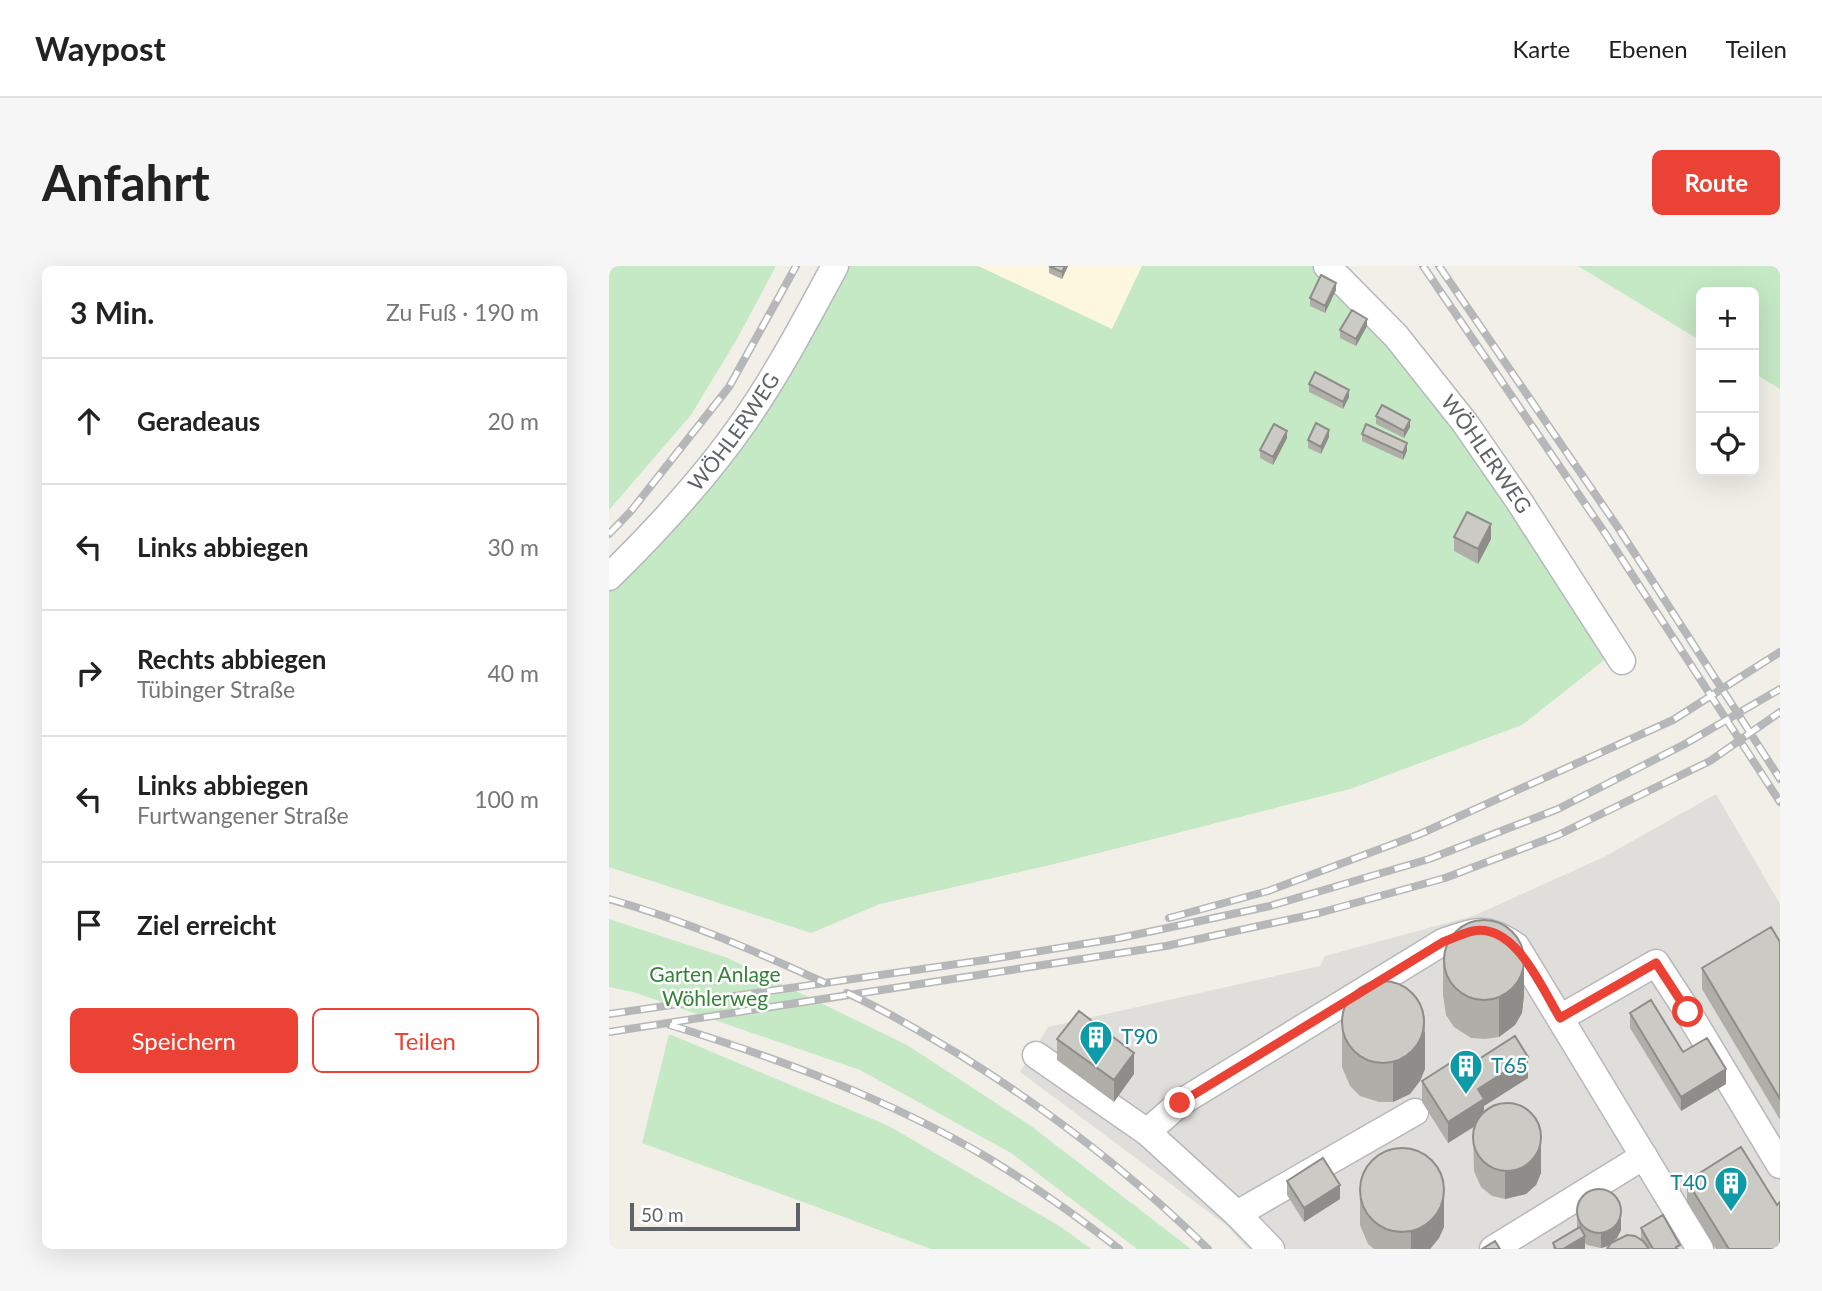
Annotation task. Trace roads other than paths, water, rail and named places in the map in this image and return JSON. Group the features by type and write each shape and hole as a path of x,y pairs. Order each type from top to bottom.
{"street":[{"name":"WÖHLERWEG","path":"609,577 674,512 746,419 800,331 835,266"},
{"name":"WÖHLERWEG","path":"1327,266 1396,336 1465,423 1519,501 1622,661"},
{"path":"1147,1132 1180,1103 1443,942 1475,931 1498,934 1516,946 1700,1249"},
{"path":"1560,1018 1656,963 1780,1165"},
{"path":"1036,1055 1147,1132 1237,1214 1271,1249"},
{"path":"1237,1214 1415,1112"},
{"path":"1493,1249 1644,1156"}],"railway":[{"path":"609,534 631,511 729,387 796,266"},
{"path":"1423,266 1607,536 1780,802"},
{"path":"1439,266 1617,526 1780,779"},
{"path":"1169,918 1268,891 1420,834 1673,720 1780,652"},
{"path":"609,1014 1120,938 1270,906 1429,859 1558,809 1685,744 1780,689"},
{"path":"609,1032 1166,946 1319,913 1445,878 1558,835 1710,761 1780,712"},
{"path":"609,899 665,916 825,983"},
{"path":"847,993 960,1055 1058,1121 1150,1195 1208,1249"},
{"path":"670,1025 793,1066 912,1117 988,1158 1119,1249"}],"place":[{"name":"T90","path":"1096,1067"},
{"name":"T65","path":"1466,1096"},
{"name":"T40","path":"1731,1213"}],"park label":[{"name":"Garten Anlage Wöhlerweg","path":"715,987"}]}
